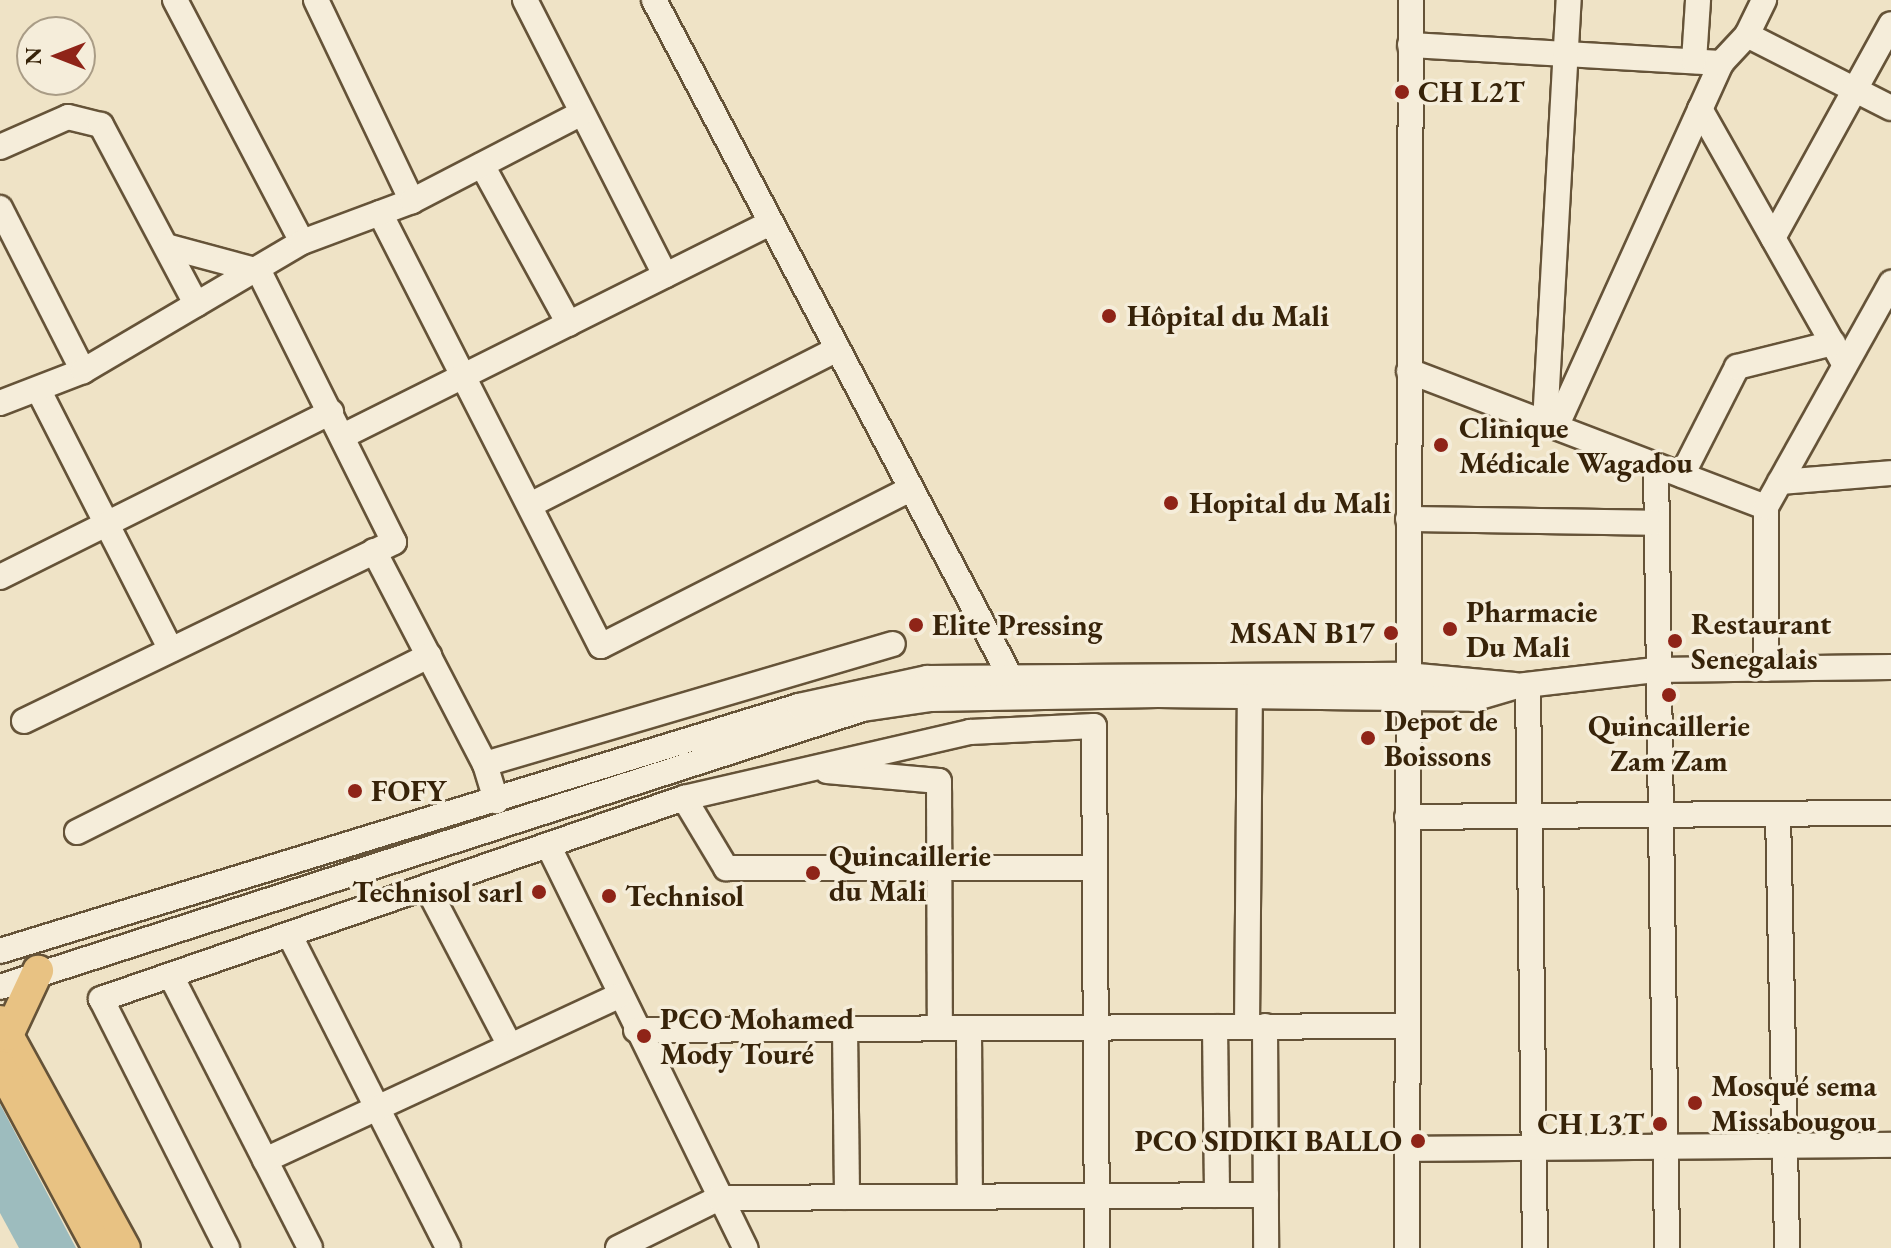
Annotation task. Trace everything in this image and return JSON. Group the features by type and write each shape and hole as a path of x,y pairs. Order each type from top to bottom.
{"main road":[{"path":"38,971 4,1028 125,1248"},
{"path":"0,1066 98,1248"}],"street":[{"path":"175,0 302,242"},
{"path":"316,0 412,201"},
{"path":"525,0 665,275"},
{"path":"654,0 1010,676"},
{"path":"1407,1248 1411,0"},
{"path":"1550,425 1569,0"},
{"path":"1694,61 1698,0"},
{"path":"1550,425 1721,63 1747,35 1764,0"},
{"path":"1773,238 1891,24"},
{"path":"1747,35 1891,108"},
{"path":"1410,45 1721,63"},
{"path":"1700,109 1845,365"},
{"path":"0,403 40,393 83,371 196,304 259,271 302,242 412,201 582,113"},
{"path":"0,147 68,117 101,125 196,304"},
{"path":"482,165 569,324"},
{"path":"0,208 83,371"},
{"path":"380,213 601,646 911,489"},
{"path":"343,436 771,223"},
{"path":"24,721 394,542 259,271 166,246"},
{"path":"1766,669 1766,507 1891,283"},
{"path":"1682,475 1737,367 1833,343"},
{"path":"530,505 838,349"},
{"path":"1409,371 1766,507"},
{"path":"40,393 171,650"},
{"path":"0,577 331,412"},
{"path":"1656,466 1655,670 1661,814 1667,1248"},
{"path":"1780,482 1891,473"},
{"path":"1408,519 1656,523"},
{"path":"374,551 485,764 496,801"},
{"path":"485,764 893,644"},
{"path":"77,832 429,656"},
{"path":"0,951 863,689 927,678 1010,676 1407,686 1473,699 1523,685 1655,670 1891,667"},
{"path":"1523,685 1535,1248"},
{"path":"0,987 38,971 863,709 931,699 1250,696 1407,686"},
{"path":"1250,696 1256,1026 1266,1248"},
{"path":"227,1248 101,999 291,938 427,887 684,798 801,768 947,737 1094,726 1097,1248"},
{"path":"940,1028 942,868 934,775 947,737"},
{"path":"801,768 934,775"},
{"path":"684,798 726,868 1095,868"},
{"path":"1407,817 1891,813"},
{"path":"1778,814 1787,1248"},
{"path":"548,845 619,996 745,1248"},
{"path":"427,887 510,1046"},
{"path":"291,938 448,1248"},
{"path":"171,976 310,1248"},
{"path":"265,1160 619,996"},
{"path":"636,1030 1407,1026"},
{"path":"1215,1027 1217,1195"},
{"path":"969,1028 970,1196"},
{"path":"845,1029 847,1197"},
{"path":"1407,1149 1891,1145"},
{"path":"618,1248 719,1198 1266,1195"}],"water":[{"path":"0,1104 76,1248 19,1248 0,1213"}],"place":[{"name":"CH L2T","path":"1402,92"},
{"name":"Hôpital du Mali","path":"1109,316"},
{"name":"Clinique Médicale Wagadou","path":"1441,445"},
{"name":"Hopital du Mali","path":"1171,503"},
{"name":"Elite Pressing","path":"916,625"},
{"name":"Pharmacie Du Mali","path":"1450,629"},
{"name":"MSAN B17","path":"1391,633"},
{"name":"Restaurant Senegalais","path":"1675,641"},
{"name":"Quincaillerie Zam Zam","path":"1669,695"},
{"name":"Depot de Boissons","path":"1368,738"},
{"name":"FOFY","path":"355,791"},
{"name":"Quincaillerie du Mali","path":"813,873"},
{"name":"Technisol sarl","path":"539,892"},
{"name":"Technisol","path":"609,896"},
{"name":"PCO Mohamed Mody Touré","path":"644,1036"},
{"name":"Mosqué sema Missabougou","path":"1695,1103"},
{"name":"CH L3T","path":"1660,1124"},
{"name":"PCO SIDIKI BALLO","path":"1418,1141"}]}
